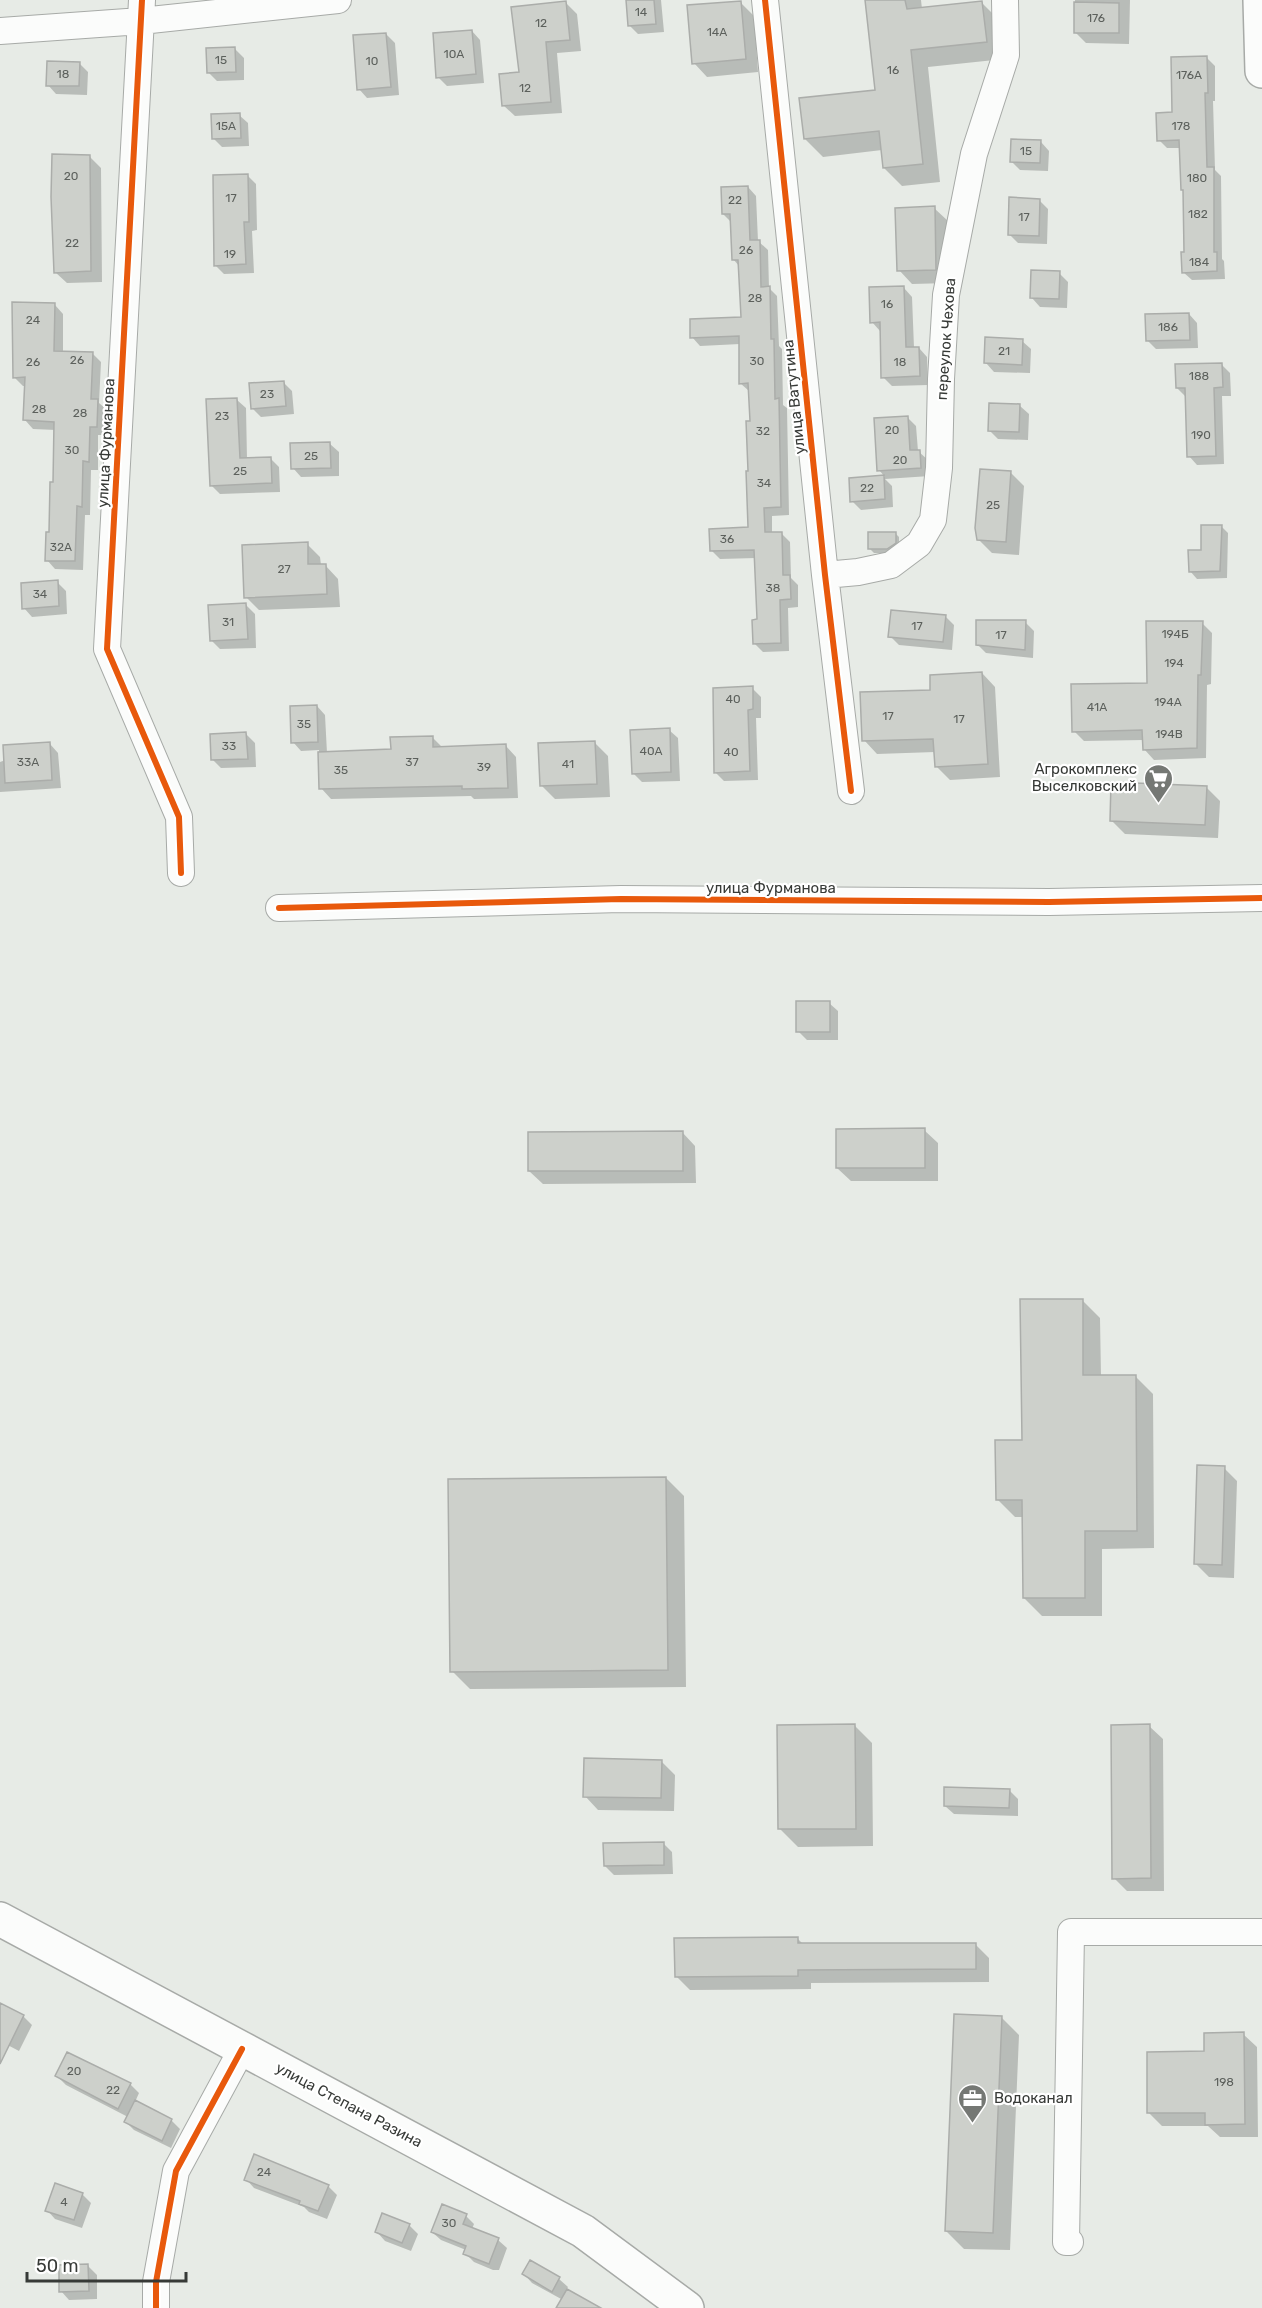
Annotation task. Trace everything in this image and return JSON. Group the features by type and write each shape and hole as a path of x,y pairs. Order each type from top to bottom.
{"main road":[{"path":"1260,0 1262,71"},
{"name":"улица Степана Разина","path":"0,1920 583,2231 687,2308"}],"street":[{"path":"0,31 142,10 338,0"},
{"name":"улица Ватутина","path":"765,0 825,575 851,790"},
{"name":"переулок Чехова","path":"825,575 858,572 891,565 919,544 933,520 939,468 946,294 974,154 1006,55 1005,0"},
{"name":"улица Фурманова","path":"142,10 107,649 179,817 181,873"},
{"name":"улица Фурманова","path":"279,908 621,899 1049,902 1262,898"},
{"path":"1070,2242 1066,2242 1071,1932 1262,1932"},
{"path":"156,2308 156,2282 176,2171 242,2049"}],"building":[{"path":"626,0 654,0 656,24 628,26"},
{"path":"865,0 905,0 907,9 982,1 987,42 911,50 923,164 883,168 879,131 804,139 799,98 875,90"},
{"path":"566,1 570,40 546,42 551,102 502,106 499,74 519,72 511,7"},
{"path":"741,1 746,59 692,64 687,5"},
{"path":"1074,2 1119,3 1119,33 1074,33"},
{"path":"472,30 476,74 436,78 433,33"},
{"path":"386,33 391,87 357,90 353,35"},
{"path":"235,47 236,72 207,73 206,48"},
{"path":"1207,56 1208,93 1205,93 1207,167 1214,167 1214,252 1217,252 1217,271 1182,273 1183,190 1181,190 1179,140 1157,141 1156,113 1172,112 1171,57"},
{"path":"47,61 80,62 79,86 46,86"},
{"path":"240,113 241,138 212,139 211,114"},
{"path":"1011,139 1041,140 1040,163 1010,162"},
{"path":"52,154 90,155 91,271 54,273"},
{"path":"248,174 249,222 244,222 246,264 214,266 213,175"},
{"path":"748,186 750,240 760,240 761,287 770,286 775,399 779,398 781,507 764,508 765,532 782,532 783,575 790,575 791,599 780,600 781,643 753,644 752,620 757,619 754,550 710,551 709,529 748,527 746,421 750,421 748,383 739,384 739,336 690,338 690,319 741,317 738,260 732,260 730,214 722,214 721,187"},
{"path":"1009,197 1040,199 1039,236 1008,235"},
{"path":"935,206 936,270 897,271 895,208"},
{"path":"1031,270 1060,271 1059,299 1030,298"},
{"path":"904,286 906,347 919,347 920,376 881,378 880,322 870,323 869,287"},
{"path":"12,302 55,303 54,351 93,352 91,399 98,399 97,427 90,427 89,462 83,461 82,507 77,506 75,561 45,561 46,532 49,532 50,482 53,482 54,422 23,420 25,377 13,378"},
{"path":"1189,313 1190,340 1146,341 1145,314"},
{"path":"985,337 1023,339 1022,365 984,363"},
{"path":"1222,363 1223,387 1214,388 1216,456 1187,457 1185,388 1176,388 1175,364"},
{"path":"284,381 286,406 251,409 249,383"},
{"path":"237,398 240,458 271,457 272,483 210,486 206,399"},
{"path":"989,403 1020,404 1019,432 988,431"},
{"path":"908,416 910,450 920,450 921,468 877,471 874,418"},
{"path":"330,442 331,468 291,469 290,443"},
{"path":"980,469 1011,471 1006,542 977,540 975,528"},
{"path":"884,475 885,499 850,502 849,478"},
{"path":"1201,525 1222,525 1220,571 1189,572 1188,550 1201,550"},
{"path":"868,532 896,532 896,543 887,549 868,549"},
{"path":"308,542 308,564 326,564 327,594 244,598 242,545"},
{"path":"58,580 59,606 22,609 21,583"},
{"path":"246,603 248,639 210,641 208,605"},
{"path":"891,610 946,615 943,642 888,637"},
{"path":"976,620 1026,620 1025,650 976,645"},
{"path":"1146,621 1203,621 1201,675 1198,675 1197,748 1143,750 1142,730 1072,732 1071,684 1147,683"},
{"path":"982,672 988,764 935,767 933,739 862,741 860,692 930,690 930,675"},
{"path":"753,686 753,709 748,710 750,771 714,773 713,688"},
{"path":"317,705 318,742 291,743 290,706"},
{"path":"670,728 671,772 632,774 630,730"},
{"path":"246,732 248,759 211,760 210,734"},
{"path":"433,736 433,747 506,744 508,788 462,789 462,786 319,789 318,752 391,749 390,737"},
{"path":"595,741 597,784 540,786 538,743"},
{"path":"50,742 52,780 5,783 3,745"},
{"name":"Агрокомплекс Выселковский","path":"1111,782 1207,786 1205,825 1110,821"},
{"path":"796,1001 830,1001 830,1032 796,1032"},
{"path":"925,1128 925,1168 836,1168 836,1129"},
{"path":"683,1131 683,1171 528,1171 528,1132"},
{"path":"1020,1299 1083,1299 1083,1375 1136,1375 1137,1531 1085,1531 1085,1598 1023,1598 1022,1500 996,1500 995,1440 1022,1440"},
{"path":"1197,1465 1225,1466 1222,1565 1194,1564"},
{"path":"666,1477 668,1670 450,1672 448,1479"},
{"path":"855,1724 856,1829 778,1829 777,1725"},
{"path":"1150,1724 1151,1878 1112,1879 1111,1725"},
{"path":"584,1758 662,1760 661,1798 583,1797"},
{"path":"944,1787 1010,1789 1009,1808 944,1806"},
{"path":"664,1842 664,1865 604,1866 603,1843"},
{"path":"798,1937 798,1943 976,1943 976,1969 798,1970 798,1976 675,1977 674,1938"},
{"path":"0,2003 24,2015 0,2064"},
{"name":"Водоканал","path":"954,2014 1002,2016 993,2233 945,2231"},
{"path":"1244,2032 1245,2124 1205,2125 1205,2113 1147,2113 1147,2052 1204,2051 1204,2033"},
{"path":"67,2052 131,2083 118,2109 55,2076"},
{"path":"135,2100 172,2119 162,2141 124,2122"},
{"path":"254,2154 329,2185 318,2211 299,2204 300,2201 244,2180"},
{"path":"55,2183 83,2193 74,2220 45,2211"},
{"path":"442,2204 467,2214 463,2224 499,2238 489,2264 463,2254 466,2246 431,2232"},
{"path":"382,2213 410,2224 402,2243 375,2232"},
{"path":"530,2260 560,2277 552,2292 522,2274"},
{"path":"88,2264 89,2291 59,2292 59,2265"},
{"path":"567,2289 601,2308 556,2308"}],"cycle path":[{"path":"142,0 107,649 179,817 181,873"},
{"path":"765,0 825,575 851,791"},
{"path":"279,908 621,899 1049,902 1262,898"},
{"path":"156,2308 156,2282 176,2171 242,2049"}],"place":[{"name":"Агрокомплекс Выселковский","path":"1158,804"},
{"name":"Водоканал","path":"973,2124"}]}
